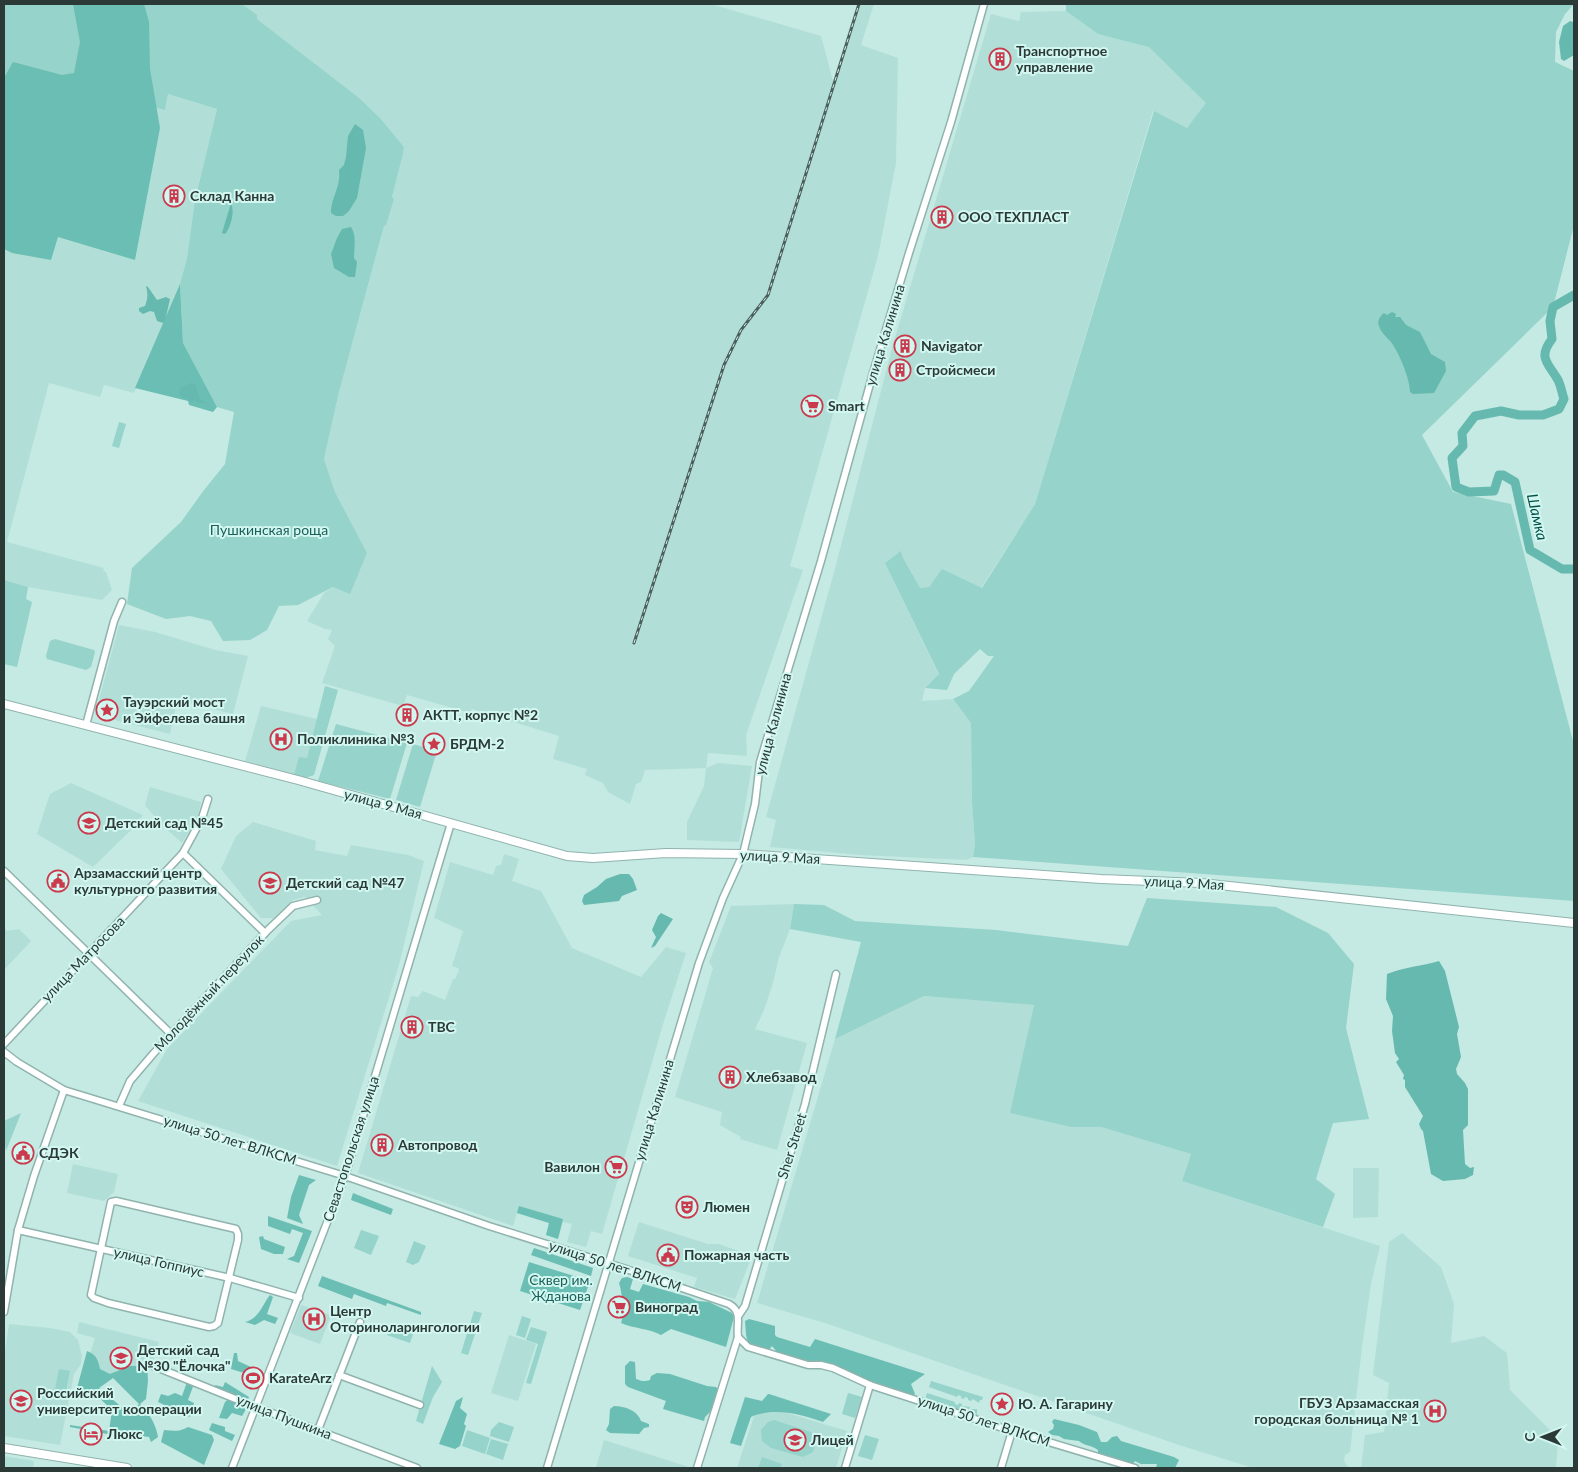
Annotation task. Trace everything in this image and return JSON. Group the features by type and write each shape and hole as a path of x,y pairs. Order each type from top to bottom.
{"main road":[{"name":"улица 9 Мая","path":"4,704 298,780 553,852 581,857 666,853 743,854 1101,879 1201,882 1574,923"},
{"path":"4,1448 127,1468"}],"street":[{"name":"улица Калинина","path":"547,1468 698,963 723,898 743,854 755,804 760,762 821,561 875,367 951,122 984,5"},
{"path":"86,725 114,621 122,602"},
{"name":"улица Матросова","path":"4,1044 183,853 202,818 208,799"},
{"name":"Севастопольская улица","path":"232,1468 345,1176 451,822"},
{"path":"183,853 265,933"},
{"path":"4,871 170,1034"},
{"name":"Молодёжный переулок","path":"119,1106 130,1082 170,1034 265,933 293,906 317,900"},
{"name":"Sher Street","path":"739,1315 746,1306 805,1104 836,974"},
{"name":"улица 50 лет ВЛКСМ","path":"4,1052 64,1090 345,1176 488,1226 730,1304 739,1315"},
{"path":"4,1312 18,1230 34,1176 64,1090"},
{"path":"111,1202 125,1203 236,1229 238,1240 218,1323 209,1327 155,1315 94,1298 91,1295 100,1249 111,1202"},
{"name":"улица Гоппиус","path":"18,1230 230,1278 299,1298"},
{"path":"697,1468 738,1338 739,1315"},
{"path":"318,1430 360,1322"},
{"name":"улица 50 лет ВЛКСМ","path":"738,1338 748,1347 808,1364 833,1368 870,1385 1135,1468"},
{"name":"улица Пушкина","path":"151,1365 417,1468"},
{"path":"339,1375 420,1405"},
{"path":"845,1468 870,1385"},
{"path":"1000,1468 1012,1431"}],"shaded area":[{"path":"242,4 711,4 821,36 833,81 857,4 874,4 861,45 898,58 896,163 878,256 790,566 803,570 746,735 747,756 708,753 706,768 645,770 641,782 636,784 630,804 608,792 603,783 585,775 587,769 553,759 559,736 472,709 470,713 407,695 403,706 322,683 335,646 328,639 332,630 307,621 324,593 333,587 367,553 335,492 324,459 338,396 404,147 380,118 358,97 257,19 256,15"},
{"path":"1066,11 1098,34 1149,46 1207,103 1187,128 1153,111 1035,504 981,588 942,570 929,587 919,588 901,552 885,563 939,675 925,688 922,701 953,699 971,723 972,802 975,844 973,857 966,860 860,855 770,847 776,820 766,817 836,565 892,348 991,14 1019,21 1021,12"},
{"path":"1570,21 1574,25 1574,55 1564,61 1561,59 1559,42 1563,26"},
{"path":"26,72 165,110 168,94 217,109 195,200 187,258 180,284 134,393 104,385 100,397 49,383 7,542 104,568 103,571 106,572 112,590 102,600 28,587 4,580 4,149"},
{"path":"355,124 363,130 366,148 357,198 349,211 343,216 336,216 331,213 339,182 339,170 344,165 348,136"},
{"path":"231,203 233,210 232,218 228,230 224,234 222,233"},
{"path":"351,227 355,238 354,258 357,262 355,277 349,277 334,268 331,254 342,229"},
{"path":"146,286 157,300 166,297 170,299 163,323 157,321 154,312 150,311 143,314 139,311 139,308 145,306 147,301"},
{"path":"1392,312 1396,314 1395,317 1400,317 1406,325 1420,332 1431,354 1445,362 1446,371 1434,393 1413,394 1410,392 1401,359 1378,324 1379,319 1384,313 1387,315"},
{"path":"191,383 195,384 200,399 206,403 194,400 191,402 181,395 180,388"},
{"path":"119,625 155,632 215,650 248,656 233,714 177,700 170,734 95,715"},
{"name":"Поликлиника №3","path":"261,706 317,719 302,777 245,761"},
{"path":"718,763 752,766 739,842 687,840 687,822 704,786 706,768"},
{"name":"Детский сад №45","path":"71,783 143,815 130,831 93,867 37,834 50,794"},
{"path":"150,787 201,802 198,816 182,843 162,825 145,805"},
{"path":"253,822 316,841 315,850 347,856 351,845 408,855 424,861 399,965 337,1166 138,1101 167,1049 291,921 322,915 305,897 293,900 274,918 261,918 221,869 236,836"},
{"path":"504,854 519,859 512,881 541,891 572,948 641,977 666,947 686,953 664,1021 602,1234 591,1231 586,1247 567,1242 572,1224 563,1222 558,1239 546,1235 549,1223 517,1213 513,1226 358,1173 411,996 418,997 423,991 445,1000 453,979 455,979 459,970 452,966 463,931 434,918 450,862 493,875 496,866 501,865"},
{"path":"620,874 629,874 637,890 622,896 619,901 584,905 582,901 584,895 606,879"},
{"path":"794,904 790,929 779,957 764,1010 755,1029 807,1043 777,1150 740,1139 741,1137 720,1125 722,1112 675,1097 713,968 709,962 731,906"},
{"path":"661,913 673,919 655,946 651,948 656,937 652,930"},
{"path":"4,928 7,931 19,929 31,941 4,970"},
{"path":"1439,961 1445,971 1459,1027 1457,1034 1461,1057 1456,1069 1457,1074 1468,1089 1468,1125 1463,1130 1465,1164 1470,1168 1474,1167 1473,1175 1465,1179 1443,1181 1431,1174 1423,1131 1419,1124 1423,1116 1405,1087 1404,1075 1396,1062 1399,1059 1395,1053 1392,1031 1393,1016 1386,999 1387,974"},
{"path":"924,996 1034,1005 1011,1113 1071,1127 1101,1127 1191,1154 1182,1181 1380,1246 1371,1284 1350,1452 1345,1455 1344,1461 1349,1468 1253,1468 1179,1445 828,1324 757,1303 835,1039"},
{"path":"73,1164 118,1174 114,1192 104,1201 67,1193"},
{"path":"1353,1168 1379,1168 1378,1217 1353,1218"},
{"path":"639,1222 708,1244 719,1244 752,1256 735,1299 694,1287 697,1278 628,1256"},
{"path":"1402,1233 1441,1267 1454,1304 1451,1343 1484,1336 1507,1353 1510,1390 1556,1436 1558,1441 1556,1468 1361,1468 1365,1435 1384,1432 1389,1383 1373,1375 1389,1242"},
{"path":"301,1305 331,1315 320,1344 290,1333"},
{"name":"Детский сад №30 \"Ёлочка\"","path":"79,1322 159,1342 145,1383 114,1374 83,1377 95,1338 77,1333"},
{"path":"9,1324 70,1332 78,1340 82,1356 81,1364 74,1374 60,1445 4,1436 4,1358"},
{"path":"509,1335 536,1344 518,1401 491,1393"},
{"name":"Лицей","path":"758,1404 847,1431 836,1468 737,1468"},
{"path":"604,1440 689,1467 689,1468 596,1468"},
{"path":"4,1456 34,1461 33,1468 4,1468"}],"green space":[{"name":"Пушкинская роща","path":"4,4 242,4 257,15 257,19 358,97 380,118 404,147 392,197 394,199 386,225 384,226 338,396 324,459 335,492 367,553 350,594 333,587 298,605 279,606 267,630 250,640 223,641 211,621 190,616 166,619 127,604 132,568 181,522 225,464 234,412 217,407 183,343 180,284 187,258 195,200 217,109 168,94 165,110 70,87 4,149"},
{"path":"73,4 144,4 149,22 150,69 160,128 135,260 58,237 51,260 12,253 4,249 4,78 13,62 62,75 74,73 80,42"},
{"path":"1066,4 1574,4 1565,14 1556,32 1555,62 1574,71 1574,225 1553,307 1422,435 1453,492 1511,504 1574,745 1574,901 973,857 975,844 972,802 971,723 953,699 969,691 994,656 988,656 980,649 954,674 947,690 925,688 939,674 885,563 901,551 920,588 929,587 942,569 982,588 1035,504 1154,111 1187,128 1206,103 1149,47 1098,34 1066,11"},
{"path":"180,284 183,343 217,407 213,412 189,405 188,401 135,388"},
{"path":"119,422 126,424 119,448 112,446"},
{"path":"4,580 28,587 26,599 32,602 17,667 4,664"},
{"path":"55,639 94,650 91,667 86,670 47,659 50,641"},
{"path":"325,686 338,690 314,775 305,778 294,775 299,757 307,758"},
{"path":"336,724 407,743 390,799 318,781"},
{"path":"413,744 437,751 420,807 396,800"},
{"path":"1147,898 1276,907 1328,933 1354,964 1346,1028 1369,1119 1333,1123 1316,1179 1335,1194 1323,1227 1182,1181 1191,1154 1101,1127 1071,1127 1010,1113 1034,1005 924,996 835,1039 861,942 790,929 794,904 824,905 855,921 996,930 1128,946"},
{"path":"21,1113 6,1151 4,1121"},
{"path":"299,1175 316,1180 309,1185 299,1215 303,1224 287,1218 291,1197"},
{"path":"353,1193 393,1209 391,1215 351,1200"},
{"path":"519,1206 563,1219 558,1239 546,1235 549,1223 517,1213"},
{"path":"268,1216 312,1231 299,1263 287,1259 294,1256 303,1233 292,1229 290,1234 268,1226"},
{"path":"361,1230 379,1236 371,1255 354,1248"},
{"path":"263,1236 264,1239 285,1247 283,1254 274,1254 261,1249 259,1237"},
{"path":"414,1241 426,1246 419,1262 413,1265 406,1262"},
{"path":"534,1248 593,1268 591,1276 531,1255"},
{"name":"Сквер им. Жданова","path":"529,1262 590,1281 580,1310 520,1291"},
{"path":"322,1276 421,1312 421,1315 387,1303 386,1306 354,1294 352,1299 318,1286"},
{"path":"622,1278 633,1279 630,1289 639,1292 643,1284 697,1301 709,1302 732,1313 734,1317 726,1347 671,1329 661,1335 621,1323 623,1309 619,1283"},
{"path":"270,1295 273,1297 267,1314 278,1318 275,1324 264,1320 255,1325 245,1322 257,1315"},
{"path":"474,1311 482,1313 468,1355 461,1353"},
{"path":"522,1316 531,1319 525,1338 516,1335"},
{"path":"749,1319 775,1326 775,1335 777,1337 810,1347 815,1339 925,1374 911,1384 915,1394 913,1396 777,1352 772,1346 769,1350 755,1346 747,1339 745,1321"},
{"path":"391,1323 414,1331 410,1343 387,1335"},
{"path":"531,1327 547,1332 531,1384 526,1383 538,1344 526,1340"},
{"path":"87,1351 96,1358 100,1369 110,1374 130,1366 147,1366 146,1399 140,1404 152,1419 158,1437 151,1442 149,1437 124,1432 118,1436 70,1427 70,1425 109,1431 112,1410 92,1391 77,1388","holes":["113,1378 139,1404 131,1415 99,1388"]},
{"path":"234,1353 237,1353 238,1361 251,1367 244,1373 231,1369"},
{"path":"630,1361 635,1362 636,1379 645,1381 650,1380 651,1376 657,1373 670,1374 716,1387 719,1390 704,1421 663,1409 666,1401 628,1387 625,1384 625,1366"},
{"path":"432,1366 442,1382 433,1397 423,1424 416,1421"},
{"path":"59,1369 70,1371 66,1391 55,1389"},
{"path":"931,1381 983,1397 982,1400 979,1403 973,1399 971,1401 965,1397 964,1399 961,1396 958,1395 957,1397 929,1387"},
{"path":"187,1382 194,1384 188,1400 194,1403 190,1417 158,1402 161,1394 168,1396 175,1393 182,1396"},
{"path":"225,1382 249,1397 247,1402 216,1390 215,1385 223,1387"},
{"path":"848,1393 862,1397 855,1418 842,1414"},
{"path":"927,1393 955,1402 958,1405 959,1403 962,1406 970,1407 969,1409 977,1409 977,1417 925,1400"},
{"path":"768,1394 831,1414 823,1422 787,1413 769,1412 760,1414 751,1417 741,1446 730,1443 745,1397 762,1401"},
{"path":"463,1397 460,1408 467,1414 464,1424 466,1426 460,1446 455,1449 439,1444 456,1401"},
{"path":"229,1399 246,1405 245,1411 242,1416 232,1413 227,1419 219,1418 225,1402"},
{"path":"614,1406 627,1408 634,1412 641,1421 649,1424 649,1427 644,1428 639,1434 610,1433 606,1430 609,1424 610,1409"},
{"path":"1054,1419 1097,1432 1101,1442 1107,1442 1112,1437 1117,1436 1121,1441 1179,1460 1175,1468 1156,1468 1157,1464 1141,1464 1135,1461 1132,1465 1098,1455 1098,1450 1093,1447 1079,1441 1052,1435 1048,1432 1053,1429 1054,1425 1052,1422"},
{"path":"774,1420 811,1432 816,1441 813,1452 803,1457 771,1448 762,1441 761,1430 768,1422"},
{"path":"499,1422 514,1427 509,1442 490,1436 491,1430"},
{"path":"212,1423 225,1427 225,1431 235,1435 232,1441 209,1430"},
{"path":"188,1427 212,1435 214,1440 204,1465 161,1442 164,1430 173,1431"},
{"path":"467,1430 490,1438 485,1454 462,1446"},
{"path":"865,1435 879,1439 872,1460 858,1456"},
{"path":"491,1439 508,1444 503,1460 486,1454"},
{"path":"762,1457 782,1464 780,1468 758,1468"}],"waterway":[{"name":"Шамка","path":"1574,295 1553,307 1550,321 1552,339 1545,351 1546,361 1558,380 1564,399 1559,409 1543,415 1519,415 1501,411 1475,416 1462,433 1463,446 1452,458 1456,487 1469,492 1494,491 1499,475 1503,475 1515,482 1530,550 1562,569 1574,569"}],"railway":[{"path":"634,643 724,365 741,330 768,295 859,4"}],"place":[{"name":"Транспортное управление","path":"1000,59"},
{"name":"Склад Канна","path":"174,196"},
{"name":"ООО ТЕХПЛАСТ","path":"942,217"},
{"name":"Navigator","path":"905,346"},
{"name":"Стройсмеси","path":"900,370"},
{"name":"Smart","path":"812,406"},
{"name":"Тауэрский мост и Эйфелева башня","path":"107,710"},
{"name":"АКТТ, корпус №2","path":"407,715"},
{"name":"Поликлиника №3","path":"281,739"},
{"name":"БРДМ-2","path":"434,744"},
{"name":"Детский сад №45","path":"89,823"},
{"name":"Арзамасский центр культурного развития","path":"58,881"},
{"name":"Детский сад №47","path":"270,883"},
{"name":"ТВС","path":"412,1027"},
{"name":"Хлебзавод","path":"730,1077"},
{"name":"Автопровод","path":"382,1145"},
{"name":"СДЭК","path":"23,1153"},
{"name":"Вавилон","path":"616,1167"},
{"name":"Люмен","path":"687,1207"},
{"name":"Пожарная часть","path":"668,1255"},
{"name":"Виноград","path":"619,1307"},
{"name":"Центр Оториноларингологии","path":"314,1319"},
{"name":"Детский сад №30 \"Ёлочка\"","path":"121,1358"},
{"name":"KarateArz","path":"253,1378"},
{"name":"Российский университет кооперации","path":"21,1401"},
{"name":"Ю. А. Гагарину","path":"1002,1404"},
{"name":"ГБУЗ Арзамасская городская больница № 1","path":"1435,1411"},
{"name":"Люкс","path":"91,1434"},
{"name":"Лицей","path":"795,1440"}]}
